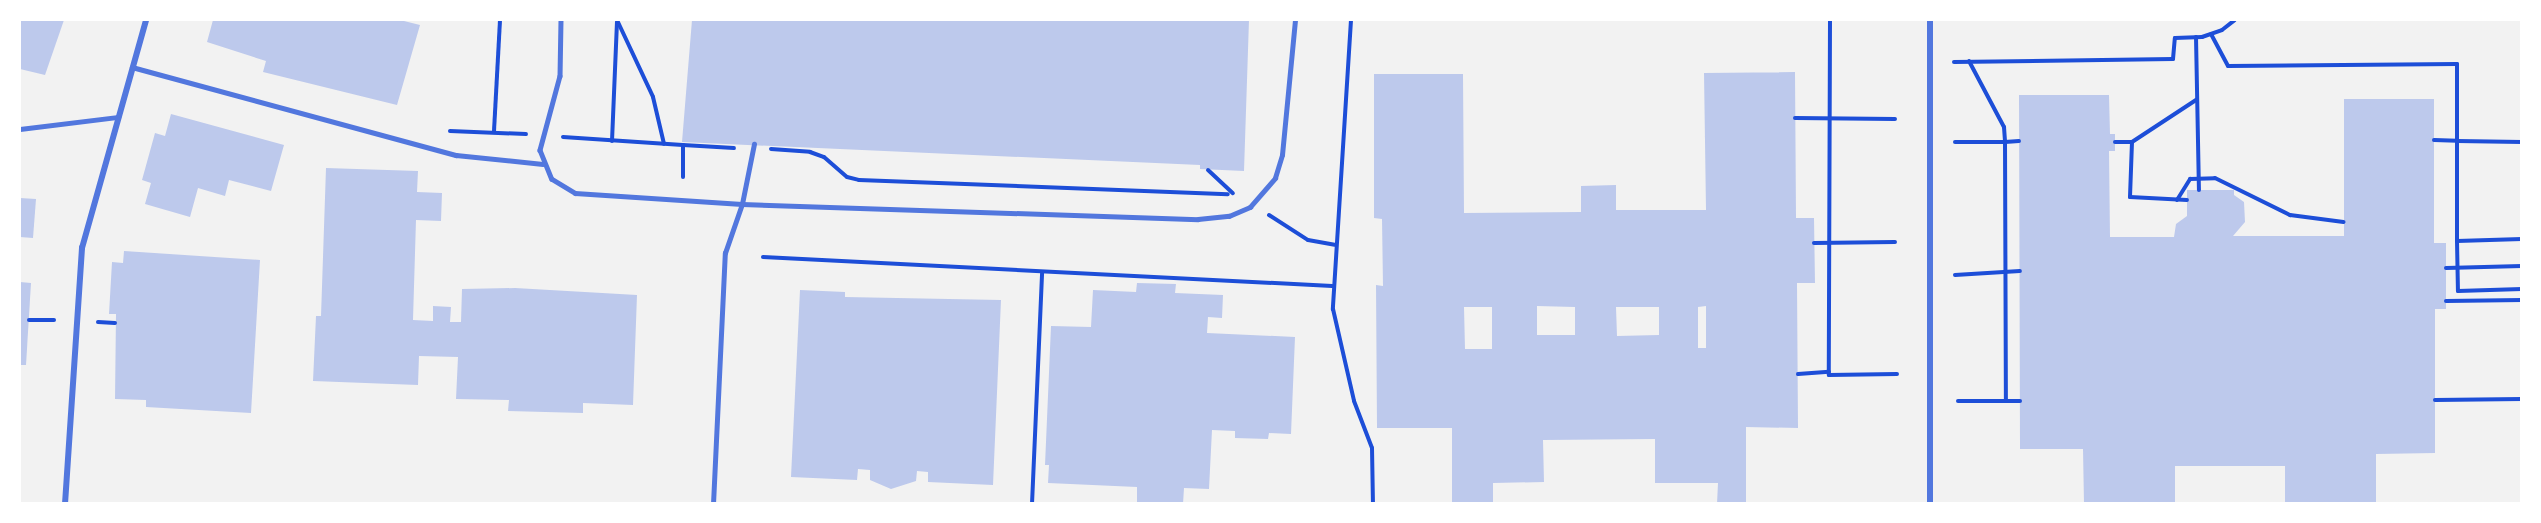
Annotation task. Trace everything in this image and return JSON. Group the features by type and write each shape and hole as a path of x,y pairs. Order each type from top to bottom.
{"street":[{"path":"65,504 82,248 146,20"},
{"path":"1930,20 1930,504"}],"lane":[{"path":"561,20 560,76 542,135 543,164 552,179 576,193 742,204 1198,219 1229,216 1252,204 1275,178 1282,155 1295,20"},
{"path":"132,67 456,155 543,164"},
{"path":"20,129 118,117"},
{"path":"713,504 725,253 742,204 754,146"}],"path":[{"path":"494,131 500,20"},
{"path":"612,141 617,20"},
{"path":"617,20 653,97 664,144"},
{"path":"1351,20 1332,286 1337,333 1354,401 1372,448 1373,504"},
{"path":"1830,20 1829,375 1897,374"},
{"path":"1954,62 2173,59 2175,38 2211,34 2235,20"},
{"path":"2211,34 2228,66 2457,64 2458,291 2522,289"},
{"path":"2196,37 2199,190"},
{"path":"1969,61 2004,127 2006,401"},
{"path":"2115,142 2132,142 2197,99"},
{"path":"1796,118 1895,119"},
{"path":"440,131 494,131 612,141 754,146 810,152 825,157 847,177 859,180 1234,194"},
{"path":"2434,140 2522,142"},
{"path":"1955,142 2019,141"},
{"path":"2132,142 2130,197 2187,200"},
{"path":"683,145 684,177"},
{"path":"1208,170 1234,194 1308,240 1335,245"},
{"path":"2177,200 2184,185 2199,177 2215,178 2290,215 2344,222"},
{"path":"2457,241 2522,239"},
{"path":"1814,243 1895,242"},
{"path":"762,257 1332,286"},
{"path":"2446,268 2522,266"},
{"path":"1955,275 2020,271"},
{"path":"1032,504 1042,272"},
{"path":"2446,301 2522,300"},
{"path":"29,320 54,320"},
{"path":"97,322 115,323"},
{"path":"1798,374 1829,372"},
{"path":"2435,400 2522,399"},
{"path":"1958,401 2020,401"}],"building":[{"path":"20,20 64,20 45,75 20,69"},
{"path":"213,20 400,20 420,25 397,105 263,72 266,61 207,42"},
{"path":"692,20 1249,20 1244,171 1200,169 1200,165 682,142"},
{"path":"1795,72 1796,218 1814,218 1815,283 1797,283 1798,428 1746,427 1746,504 1717,504 1718,483 1655,483 1655,439 1543,440 1544,482 1493,483 1493,504 1452,504 1452,428 1377,428 1376,285 1383,286 1382,219 1374,218 1374,74 1463,74 1464,213 1581,212 1581,186 1616,185 1616,210 1706,210 1704,73","holes":["1537,306 1575,307 1575,335 1537,335","1706,306 1706,348 1698,348 1698,307","1464,307 1492,307 1492,349 1465,349","1616,307 1659,307 1659,335 1617,336"]},
{"path":"2019,95 2109,95 2110,134 2115,134 2115,151 2109,151 2110,237 2174,237 2176,224 2187,216 2187,190 2234,190 2234,195 2244,202 2245,222 2233,236 2344,236 2344,99 2434,99 2434,243 2446,243 2446,309 2435,309 2435,453 2376,454 2376,504 2285,504 2285,466 2175,466 2175,504 2084,504 2083,449 2020,449"},
{"path":"171,114 284,145 271,191 229,180 225,196 198,188 190,217 145,204 151,183 142,180 155,133 165,136"},
{"path":"326,168 418,171 417,192 442,193 441,221 416,220 413,320 433,321 433,306 451,307 450,322 461,322 462,289 515,288 637,295 633,405 583,403 583,413 508,411 509,400 456,399 458,357 419,356 418,385 313,381 316,316 321,316"},
{"path":"20,198 36,199 33,238 20,237"},
{"path":"124,251 260,260 251,413 146,407 146,400 115,399 116,314 109,314 112,262 123,263"},
{"path":"20,282 31,283 26,365 20,365"},
{"path":"1137,283 1176,284 1175,293 1223,295 1222,318 1208,317 1207,333 1295,337 1291,434 1269,433 1268,439 1235,438 1235,431 1212,430 1209,489 1184,488 1183,504 1137,502 1137,487 1048,483 1049,465 1045,465 1051,326 1091,327 1093,290 1136,292"},
{"path":"800,290 845,292 845,297 1001,300 993,485 928,482 928,472 917,471 916,481 891,489 870,480 870,470 858,469 857,480 791,477"}]}
